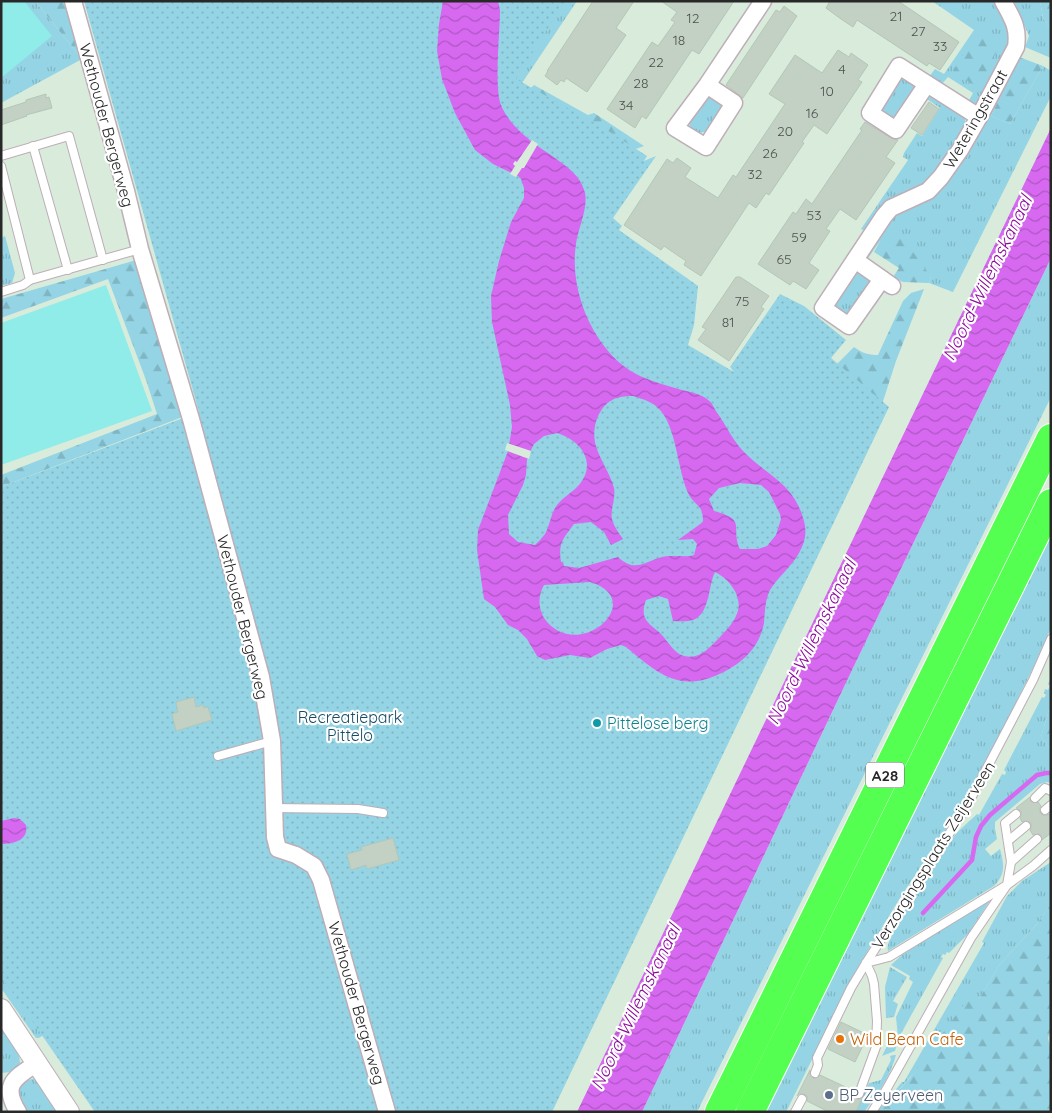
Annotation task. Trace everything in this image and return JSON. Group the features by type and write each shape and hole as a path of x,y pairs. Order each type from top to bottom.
{"highway":[{"name":"A28","path":"719,1112 1051,438"},
{"name":"A28","path":"750,1112 1051,503"}],"street":[{"name":"Wethouder Bergerweg","path":"72,1 126,191 140,249 191,419 261,677 272,741 273,808 278,849 314,866 322,880 387,1112"},
{"path":"707,85 763,1"},
{"name":"Weteringstraat","path":"855,260 887,282 850,326 823,308 884,216 891,208 928,191 937,183 960,150 1016,47 1018,35 1003,1"},
{"path":"926,84 979,117"},
{"path":"1,1009 69,1112"},
{"path":"18,1112 9,1094 10,1086 14,1079 37,1063"}],"lane":[{"path":"1,156 69,136 103,260"},
{"path":"33,146 68,270"},
{"path":"1,166 30,280"},
{"path":"1,292 23,285 30,280 140,249"},
{"name":"Verzorgingsplaats Zeijerveen","path":"815,1073 818,1065 817,1058 851,988 967,806 1033,680 1051,639"},
{"path":"218,756 272,741"},
{"path":"1035,798 1045,788 1051,791"},
{"path":"273,808 358,809 383,813"},
{"path":"1006,885 1011,862 1005,823 1016,814"},
{"path":"1008,841 1026,826"},
{"path":"1011,862 1037,839"},
{"name":"Verzorgingsplaats Zeijerveen","path":"866,963 889,957 1006,885 1033,866 1051,850"},
{"name":"Verzorgingsplaats Zeijerveen","path":"872,1112 971,938 1006,885"},
{"name":"Verzorgingsplaats Zeijerveen","path":"858,1094 876,1047 878,1034 874,984 866,963"},
{"path":"796,1112 802,1099"}],"green space":[{"path":"1,1 35,1 82,59 1,103"},
{"path":"35,1 66,1 82,59"},
{"name":"Recreatiepark Pittelo","path":"84,1 565,1 516,79 602,127 647,156 644,161 656,156 613,218 622,226 619,230 698,286 694,325 688,345 734,372 730,367 780,294 804,306 846,340 831,358 889,407 552,1112 95,1112 1,976 1,487 199,412"},
{"path":"498,1 577,1 516,92 529,119 539,131 532,142 509,120 502,109 498,95 500,10"},
{"path":"932,1 995,1 1006,23 1009,43 980,101 975,104 967,104 973,93 948,77 941,85 929,77 935,69 944,74 974,30"},
{"path":"1014,1 1040,1 1043,18 1051,29 1051,58 1025,47 1029,36"},
{"path":"1040,1 1051,1 1051,29 1043,18"},
{"path":"978,30 1000,44 981,84 972,84 953,71"},
{"path":"1019,57 991,116 1010,124 1043,66 1051,71 1051,96 953,292 929,283 931,277 880,241 866,261 864,259 887,222 935,192"},
{"path":"1019,57 1043,66 1010,124 991,116"},
{"path":"903,76 915,84 915,89 899,116 889,118 881,113 879,105 899,78"},
{"path":"534,85 588,115 594,113 644,146 633,150 530,89"},
{"path":"930,93 964,115 966,125 964,130 933,178 865,231 861,229 908,160 903,157 904,153 917,133 922,136 940,108 924,97"},
{"path":"708,94 722,105 722,108 705,132 698,133 690,128 689,120"},
{"path":"5,236 15,273 12,283 1,286 1,238"},
{"path":"903,238 931,277 929,283 903,282 893,277 899,268 874,252 880,241"},
{"path":"1051,258 1051,397 697,1112 642,1112 853,668"},
{"path":"140,259 185,416 1,487 1,475 157,414 108,279 1,318 1,299"},
{"path":"856,270 870,283 849,313 845,314 834,309 831,300"},
{"path":"924,289 896,361 866,454 823,378 854,347 871,355 878,355 903,301 911,293"},
{"path":"1051,535 1051,628 1001,733 955,816 900,898 858,967 786,1112 766,1112"},
{"path":"1051,677 1051,703 1041,737 1051,750 1051,783 1040,784 995,822 997,839 985,849 991,856 1000,849 1003,864 1001,877 994,886 888,951 894,930 926,878 954,836 977,814 979,815 1002,774 1005,775 1006,772 1004,770 1042,697 1044,698 1046,695 1044,693 1045,689 1048,690 1050,686 1048,684"},
{"path":"1051,703 1051,750 1041,737"},
{"path":"1051,862 1051,904 1037,924 1000,964 980,997 880,1112 877,1112 904,1082 984,943 982,942 1007,896 1022,881"},
{"path":"991,899 968,934 949,953 943,954 941,957 943,958 898,1039 896,1039 895,1051 882,1056 888,1044 888,1038 898,1037 896,1017 913,982 909,979 910,976 891,965 903,954"},
{"path":"1051,904 1051,1029 1048,1038 1051,1051 1051,1112 880,1112 910,1078 970,996 978,999 980,997 1000,964 1037,924"},
{"path":"1,967 49,1031 39,1038 36,1038 1,988"},
{"path":"890,967 907,977 893,1001 898,1004 894,1017 886,1018 885,987"},
{"path":"1,1027 19,1054 20,1063 11,1072 1,1073"},
{"path":"896,1055 883,1085 874,1099 864,1112 854,1112 869,1083 881,1080 891,1060 890,1056"},
{"path":"35,1078 61,1112 28,1112 17,1096 16,1088 23,1082"}],"shaded area":[{"path":"1,1 24,1 52,36 1,78"},
{"path":"106,285 152,411 1,465 1,323"}],"water":[{"path":"443,1 498,1 500,10 498,86 501,105 510,120 522,133 577,177 585,193 584,212 576,244 575,269 582,306 593,329 608,351 626,368 645,378 699,395 709,401 742,450 788,490 800,508 805,525 804,541 796,558 768,594 764,623 758,641 740,662 715,676 701,680 677,680 656,671 621,645 607,649 590,658 570,655 545,660 537,656 527,639 518,630 508,625 495,607 484,599 477,550 478,530 508,451 512,427 510,405 492,322 491,296 511,222 524,198 524,188 518,176 493,164 475,150 455,113 442,79 437,51","holes":["633,396 655,406 669,425 685,485 689,495 703,516 703,522 678,540 693,539 697,544 694,555 662,557 640,565 624,562 618,557 579,568 564,566 561,562 560,550 564,538 574,524 591,522 604,532 611,545 623,539 612,519 614,488 594,439 596,423 602,409 607,403 622,397","557,433 573,441 584,453 587,468 579,485 557,505 545,534 535,545 518,542 509,534 508,515 523,485 529,454 534,444 544,436","740,483 761,485 769,492 781,519 776,535 767,546 758,549 740,549 737,541 735,521 724,514 714,511 709,499 719,488","715,572 726,579 731,585 739,603 738,610 727,630 704,652 695,656 684,656 677,652 645,619 644,606 646,600 659,596 668,599 673,621 691,621 699,617 703,612","590,582 607,591 613,602 611,614 602,624 589,632 574,635 558,631 542,614 539,602 544,585"]},
{"name":"Noord-Willemskanaal","path":"1051,128 1051,258 642,1112 577,1112"},
{"path":"14,818 20,819 26,825 23,838 15,842 1,844 1,821"}],"pier":[{"path":"532,140 538,144 524,168 516,177 510,174 515,166 513,164 515,161 517,162"},
{"path":"507,443 531,451 529,459 505,450"}],"building":[{"path":"593,1 634,1 616,28 626,35 587,92 566,78 564,82 561,80 557,85 545,76 547,71"},
{"path":"661,1 734,1 699,54 692,50 646,119 642,116 635,128 607,109 652,42 658,46 675,22 671,20 677,12"},
{"path":"830,1 898,1 959,42 940,70 929,63 927,66 857,20 853,27 841,19 826,8"},
{"path":"784,6 797,16 743,98 726,85 776,10 780,12"},
{"path":"838,50 849,57 851,53 868,65 858,80 862,82 827,134 814,125 769,195 766,193 756,208 749,203 701,276 684,265 686,261 664,246 661,250 624,225 667,159 673,163 677,158 691,168 685,177 718,198 733,175 736,177 785,104 769,94 795,55 822,73"},
{"path":"46,94 46,98 49,97 52,108 26,115 1,125 1,110"},
{"path":"929,102 939,109 922,135 911,128"},
{"path":"865,122 891,138 898,140 886,157 895,163 856,220 840,209 826,229 830,231 809,263 819,270 806,289 793,281 790,285 758,264 793,212 796,214 806,199 812,204 862,130 860,129"},
{"path":"736,277 740,277 769,296 761,307 764,309 729,361 698,340 706,329 702,327"},
{"path":"194,697 196,707 203,705 204,708 208,707 212,720 176,731 172,714 178,712 176,702"},
{"path":"1030,797 1031,802 1038,802 1041,806 1039,810 1041,814 1045,816 1049,814 1051,817 1051,833 1042,840 1039,834 1033,835 1030,830 1031,823 1027,821 1022,822 1020,818 1021,811 1016,808"},
{"path":"393,838 399,860 367,869 366,865 351,870 347,854 362,850 361,847"},
{"path":"841,1022 868,1035 855,1062 828,1049"},
{"path":"810,1070 813,1078 820,1075 854,1091 857,1099 862,1099 856,1112 829,1112 807,1101 807,1096 804,1094 797,1096"}],"waterway":[{"path":"923,913 972,860 976,837 981,826 990,815 1037,775 1051,773"}],"place":[{"name":"Pittelose berg","path":"597,723"},
{"name":"Wild Bean Cafe","path":"840,1039"},
{"name":"BP Zeyerveen","path":"829,1095"}]}
